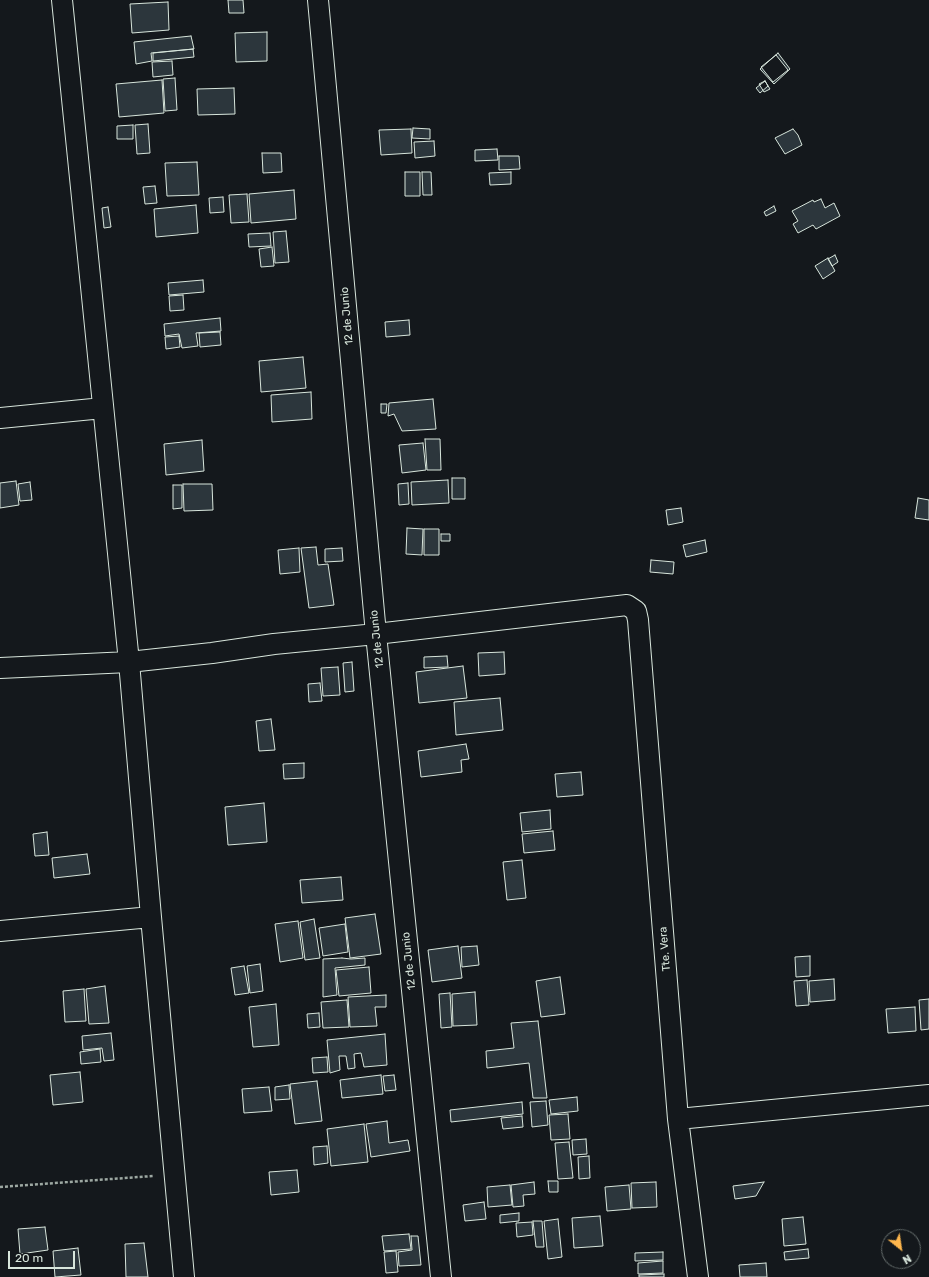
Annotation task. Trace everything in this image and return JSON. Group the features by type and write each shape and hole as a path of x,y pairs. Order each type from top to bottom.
{"street":[{"path":"62,0 128,662 184,1277"},
{"name":"12 de Junio","path":"318,0 376,634 441,1277"},
{"path":"0,418 103,408"},
{"name":"Tte. Vera","path":"376,634 627,605 636,611 638,620 678,1119 698,1277"},
{"path":"0,668 128,662 212,653 274,644 376,634"},
{"path":"0,932 151,917"},
{"path":"678,1119 929,1095"}],"path":[{"path":"0,1187 175,1174"}],"building":[{"path":"228,0 243,0 244,13 229,13"},
{"path":"168,2 169,30 132,33 130,4"},
{"path":"267,32 267,61 236,62 235,33"},
{"path":"191,36 194,49 151,53 152,61 136,64 134,42"},
{"path":"193,49 194,57 153,61 153,53"},
{"path":"778,53 790,69 774,84 760,69"},
{"path":"776,55 788,70 773,82 761,67"},
{"path":"172,61 173,75 153,77 152,62"},
{"path":"175,78 177,110 165,111 163,79"},
{"path":"162,80 164,113 119,117 116,84"},
{"path":"765,81 768,86 760,93 756,88"},
{"path":"765,81 770,89 764,92 759,84"},
{"path":"234,88 235,114 198,115 197,89"},
{"path":"148,124 150,153 137,154 135,125"},
{"path":"133,125 133,139 117,139 117,126"},
{"path":"413,128 430,129 430,139 412,138"},
{"path":"411,129 412,153 381,155 379,130"},
{"path":"793,129 798,135 802,145 785,154 775,138"},
{"path":"434,141 435,156 415,158 414,142"},
{"path":"497,149 498,160 475,161 475,150"},
{"path":"262,153 281,153 282,172 263,173"},
{"path":"499,156 519,156 520,169 499,170"},
{"path":"197,162 199,195 167,196 165,163"},
{"path":"405,172 420,172 420,196 405,196"},
{"path":"422,172 431,172 432,195 423,195"},
{"path":"511,172 511,184 490,185 489,173"},
{"path":"155,186 157,203 145,204 143,187"},
{"path":"294,190 296,219 251,223 249,194"},
{"path":"247,194 249,222 231,223 229,195"},
{"path":"223,197 224,212 210,213 209,198"},
{"path":"821,199 825,208 834,203 840,216 816,229 813,225 798,233 793,224 798,221 792,211 813,200 814,202"},
{"path":"196,205 198,233 156,237 154,209"},
{"path":"774,206 776,211 766,216 764,212"},
{"path":"108,207 111,227 104,228 102,208"},
{"path":"286,231 289,262 275,263 273,232"},
{"path":"270,233 271,246 249,247 248,234"},
{"path":"272,247 274,266 261,267 259,249"},
{"path":"835,255 838,262 832,266 828,259"},
{"path":"828,258 835,271 823,279 815,266"},
{"path":"203,280 204,292 169,295 168,283"},
{"path":"183,295 184,310 170,311 169,296"},
{"path":"220,318 221,331 196,333 198,346 182,348 179,334 165,336 164,324"},
{"path":"409,320 410,335 386,337 385,322"},
{"path":"220,332 221,345 200,347 199,333"},
{"path":"179,336 180,347 166,349 165,337"},
{"path":"303,357 306,388 261,392 259,361"},
{"path":"311,392 312,419 272,422 271,395"},
{"path":"433,399 436,429 402,431 394,414 388,416 389,403"},
{"path":"381,404 387,404 386,413 381,413"},
{"path":"425,439 440,439 441,470 427,470"},
{"path":"202,440 204,471 166,475 164,444"},
{"path":"423,443 426,470 402,473 399,445"},
{"path":"452,478 465,478 465,499 452,499"},
{"path":"448,480 449,503 412,505 411,482"},
{"path":"16,481 19,505 0,508 0,483"},
{"path":"30,482 32,500 20,501 18,484"},
{"path":"408,483 409,504 399,505 398,484"},
{"path":"183,484 212,484 213,510 184,511"},
{"path":"173,485 182,485 182,508 173,509"},
{"path":"918,498 929,500 929,520 915,518"},
{"path":"681,508 683,522 668,525 666,510"},
{"path":"407,528 423,529 422,555 406,554"},
{"path":"424,529 439,529 439,555 424,555"},
{"path":"441,534 450,534 450,541 441,541"},
{"path":"705,540 707,552 686,557 683,545"},
{"path":"316,547 318,565 328,564 334,605 309,608 301,548"},
{"path":"299,548 300,572 280,574 278,550"},
{"path":"342,548 343,561 325,562 325,549"},
{"path":"651,560 674,562 673,574 650,572"},
{"path":"504,652 505,674 479,676 478,653"},
{"path":"447,656 448,667 424,668 424,657"},
{"path":"352,662 354,691 345,692 343,663"},
{"path":"463,666 467,698 419,703 416,672"},
{"path":"338,667 340,695 323,696 321,668"},
{"path":"320,683 322,701 309,702 308,684"},
{"path":"500,698 503,730 456,735 454,702"},
{"path":"271,719 275,750 259,751 256,721"},
{"path":"466,744 469,759 461,760 462,772 421,777 418,751"},
{"path":"304,763 304,778 284,779 283,764"},
{"path":"581,772 583,795 557,797 555,774"},
{"path":"264,803 267,842 228,845 225,807"},
{"path":"550,810 551,829 522,832 520,813"},
{"path":"553,831 555,850 524,853 522,834"},
{"path":"47,832 49,855 35,856 33,834"},
{"path":"87,854 90,874 54,878 52,858"},
{"path":"522,860 526,898 507,900 503,862"},
{"path":"341,877 343,900 302,903 300,880"},
{"path":"375,914 381,954 350,958 345,918"},
{"path":"314,919 320,958 305,960 300,922"},
{"path":"298,921 303,958 280,962 275,924"},
{"path":"345,924 348,952 323,956 319,928"},
{"path":"458,946 462,978 432,982 428,950"},
{"path":"477,946 479,965 462,967 461,947"},
{"path":"810,956 810,976 796,977 795,957"},
{"path":"365,958 365,965 335,968 337,995 323,997 323,959"},
{"path":"260,964 263,991 250,993 247,966"},
{"path":"244,966 249,993 235,995 231,968"},
{"path":"369,967 371,993 339,996 336,970"},
{"path":"560,977 565,1014 541,1017 536,981"},
{"path":"834,979 835,1000 810,1002 809,981"},
{"path":"807,980 809,1005 796,1006 794,981"},
{"path":"105,986 109,1023 89,1024 86,989"},
{"path":"84,989 86,1021 65,1022 63,991"},
{"path":"475,992 477,1025 453,1026 452,994"},
{"path":"450,993 452,1027 441,1028 439,994"},
{"path":"386,995 386,1007 375,1007 377,1026 350,1027 348,997"},
{"path":"929,999 929,1029 921,1030 919,1000"},
{"path":"347,1000 349,1027 323,1028 321,1002"},
{"path":"276,1004 279,1045 253,1047 249,1007"},
{"path":"915,1007 916,1031 888,1033 886,1009"},
{"path":"319,1013 320,1027 308,1028 307,1014"},
{"path":"538,1021 547,1098 533,1098 529,1063 487,1068 486,1051 514,1048 511,1023"},
{"path":"111,1033 114,1060 104,1061 102,1048 83,1050 82,1036"},
{"path":"385,1034 387,1065 364,1067 361,1053 354,1054 355,1068 348,1069 346,1056 339,1056 340,1070 330,1073 327,1040"},
{"path":"100,1049 101,1062 81,1064 80,1052"},
{"path":"327,1057 328,1072 313,1073 312,1058"},
{"path":"80,1072 83,1102 53,1105 50,1075"},
{"path":"381,1075 383,1094 342,1098 340,1080"},
{"path":"394,1075 396,1090 385,1091 383,1076"},
{"path":"317,1081 322,1121 295,1124 290,1084"},
{"path":"289,1085 290,1099 275,1100 275,1087"},
{"path":"269,1087 272,1111 244,1113 242,1089"},
{"path":"577,1097 578,1111 551,1114 549,1100"},
{"path":"546,1101 548,1125 532,1127 530,1102"},
{"path":"522,1102 523,1114 451,1122 450,1110"},
{"path":"568,1114 570,1139 551,1140 549,1115"},
{"path":"522,1116 523,1127 503,1129 501,1118"},
{"path":"387,1121 389,1143 408,1140 410,1151 371,1157 366,1124"},
{"path":"364,1124 368,1162 331,1166 327,1129"},
{"path":"586,1139 587,1154 573,1155 572,1140"},
{"path":"569,1142 573,1178 558,1179 555,1143"},
{"path":"327,1146 328,1163 314,1165 313,1147"},
{"path":"589,1156 590,1178 579,1179 578,1157"},
{"path":"297,1170 299,1192 271,1195 269,1172"},
{"path":"548,1181 558,1181 558,1192 549,1192"},
{"path":"534,1182 535,1194 523,1195 524,1206 513,1207 511,1185"},
{"path":"656,1182 657,1207 632,1208 631,1183"},
{"path":"764,1182 756,1196 735,1199 733,1186"},
{"path":"510,1185 512,1205 488,1207 487,1187"},
{"path":"629,1185 631,1209 607,1211 605,1187"},
{"path":"484,1202 486,1219 465,1221 463,1205"},
{"path":"519,1213 519,1221 500,1223 500,1215"},
{"path":"600,1216 603,1246 574,1248 572,1218"},
{"path":"803,1217 806,1244 784,1246 782,1219"},
{"path":"558,1219 562,1257 548,1259 544,1221"},
{"path":"533,1221 542,1221 544,1247 536,1247"},
{"path":"532,1222 533,1235 517,1237 516,1223"},
{"path":"45,1227 48,1250 20,1254 18,1229"},
{"path":"409,1234 411,1249 384,1251 382,1236"},
{"path":"411,1236 418,1236 421,1265 399,1266 398,1252 412,1250"},
{"path":"144,1243 148,1277 126,1277 125,1244"},
{"path":"78,1248 81,1275 55,1277 53,1251"},
{"path":"808,1249 809,1258 785,1260 784,1252"},
{"path":"396,1251 398,1272 386,1273 384,1252"},
{"path":"663,1252 663,1260 635,1261 635,1253"},
{"path":"663,1261 663,1273 638,1274 638,1263"},
{"path":"766,1263 767,1277 740,1277 739,1265"},
{"path":"664,1274 664,1277 639,1277 639,1275"}]}
